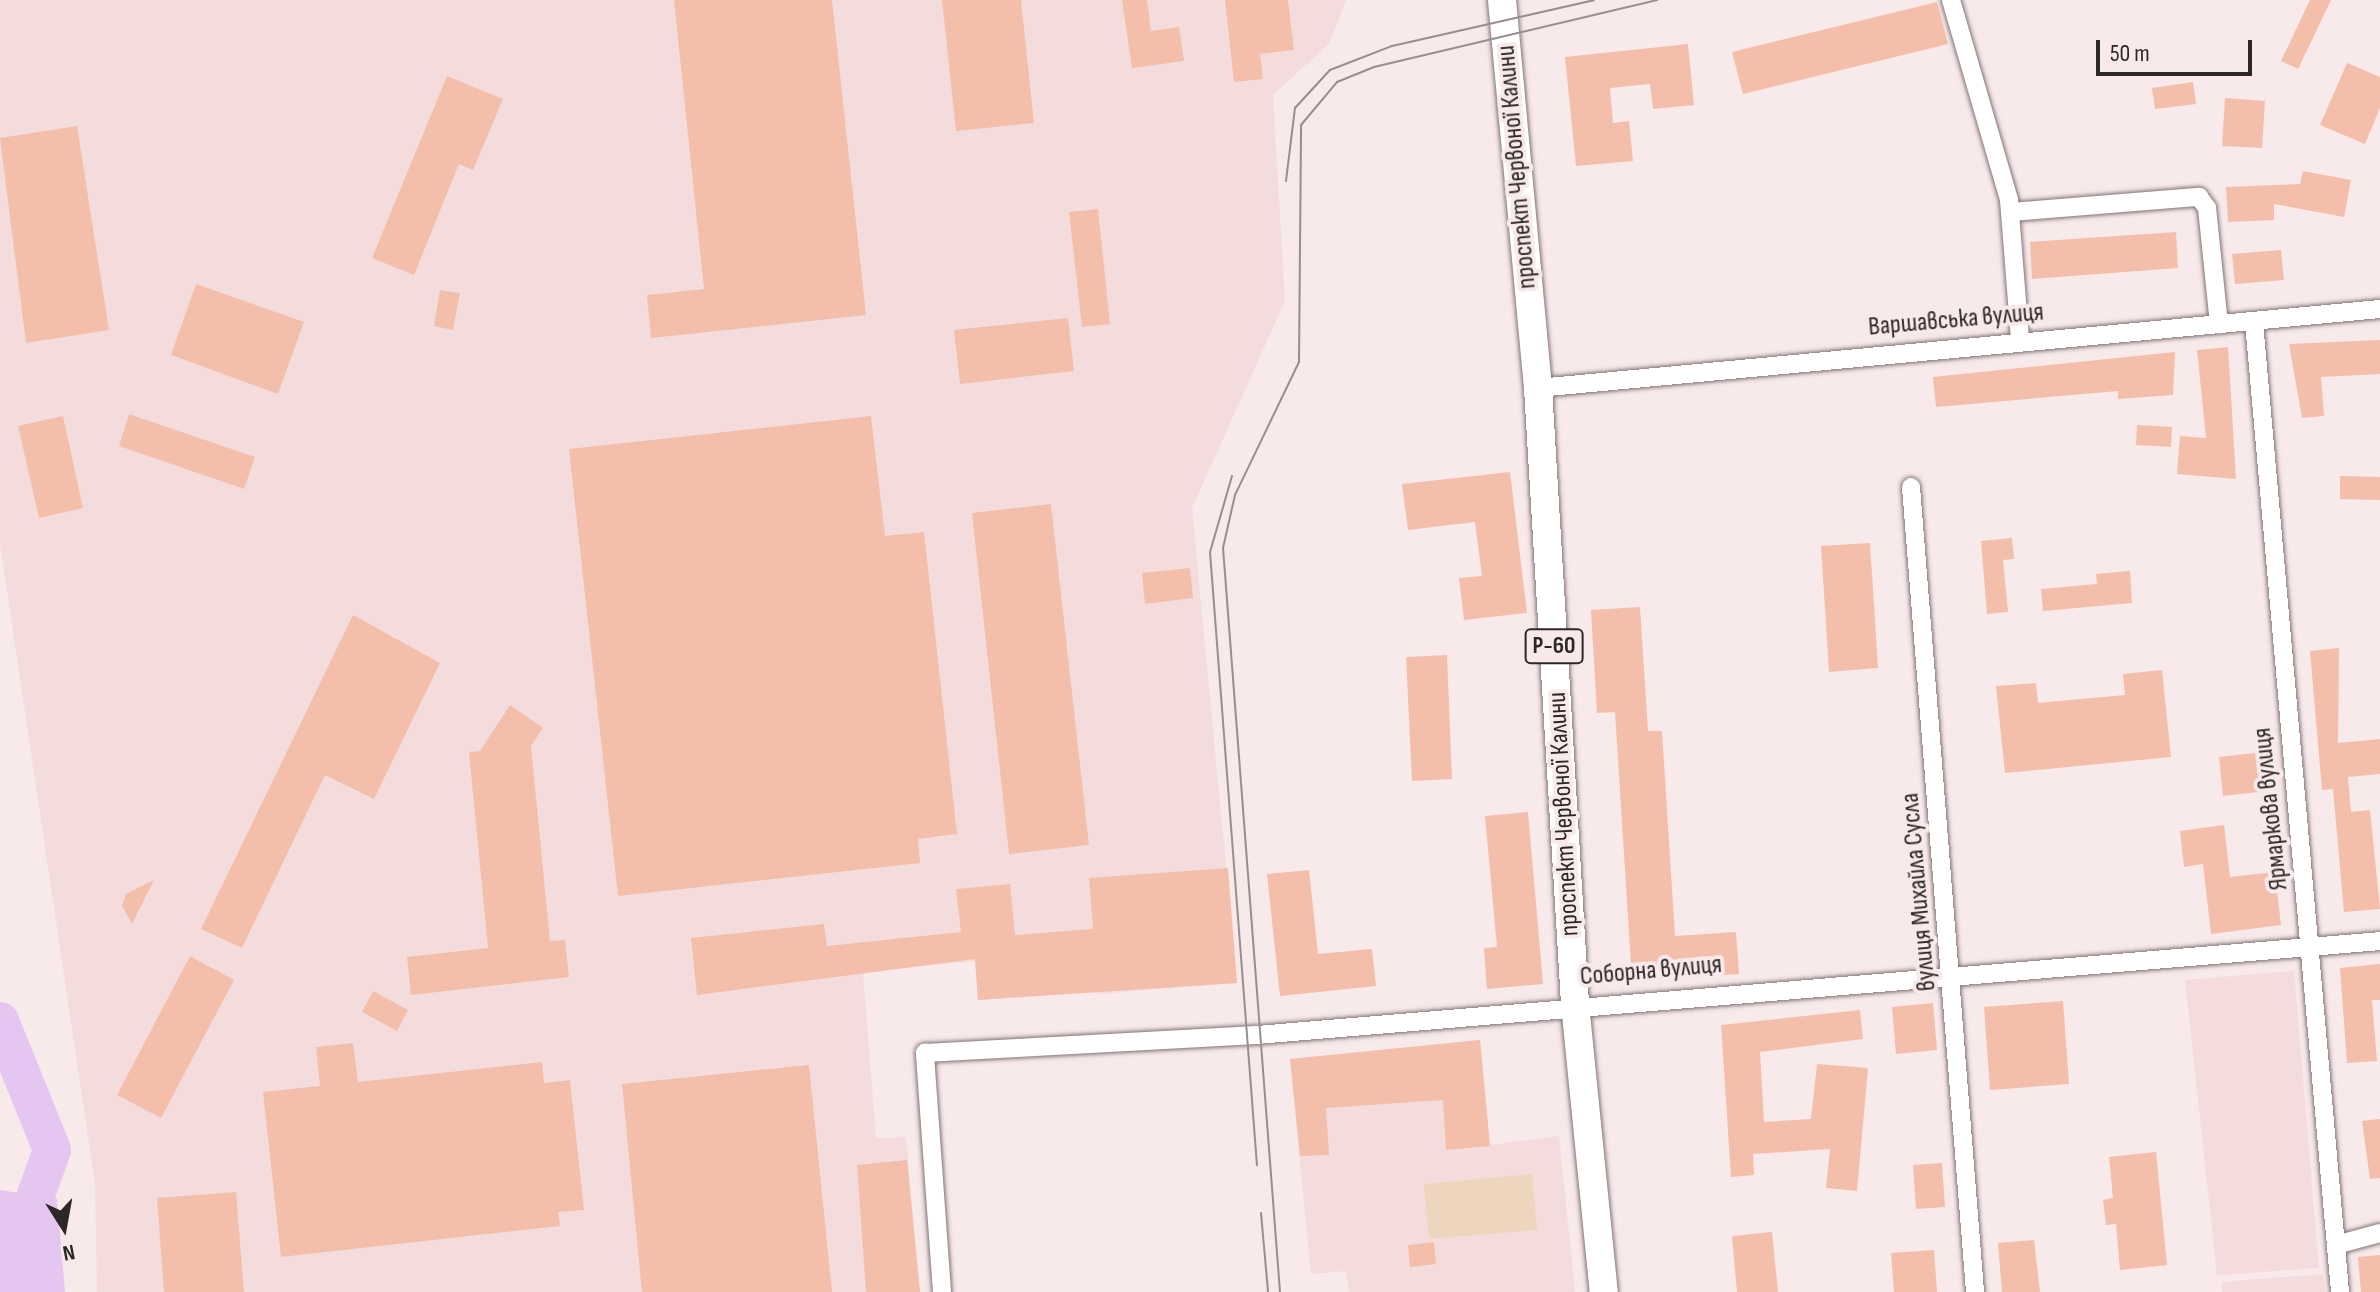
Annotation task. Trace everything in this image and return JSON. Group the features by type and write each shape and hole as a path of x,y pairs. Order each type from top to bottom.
{"main road":[{"name":"проспект Червоної Калини","path":"1502,0 1538,388 1575,1004 1604,1292"}],"street":[{"path":"1951,0 2011,212 2020,340"},
{"path":"2011,212 2199,197 2207,208 2219,324"},
{"name":"Варшавська вулиця","path":"1538,388 2020,340 2380,309"},
{"name":"Ярмаркова вулиця","path":"2254,322 2340,1292"},
{"name":"вулиця Михайла Сусла","path":"1911,487 1975,1292"},
{"name":"Соборна вулиця","path":"942,1292 925,1053 1257,1035 1575,1004 2380,941"},
{"path":"2336,1245 2380,1233"}],"shaded area":[{"path":"0,0 1346,0 1329,44 1273,95 1285,301 1192,508 1237,983 1098,994 1097,973 1081,992 978,1000 975,961 863,972 876,1138 906,1137 920,1292 97,1292 95,1184 0,544"},
{"path":"2294,971 2319,1268 2217,1275 2185,980"},
{"path":"1480,1040 1490,1145 1559,1136 1575,1292 1349,1292 1346,1271 1311,1274 1290,1059"},
{"path":"1532,1174 1537,1230 1429,1239 1424,1184"},
{"path":"0,1190 57,1199 65,1292 0,1292"},
{"path":"2323,1274 2325,1292 2222,1292 2222,1282"}],"building":[{"path":"674,0 832,0 866,315 651,338 647,295 704,289"},
{"path":"942,0 1021,0 1034,123 956,131"},
{"path":"1122,0 1147,0 1151,31 1179,27 1184,61 1132,68"},
{"path":"1225,0 1288,0 1294,50 1260,54 1263,79 1234,82"},
{"path":"2310,0 2331,0 2298,69 2281,61"},
{"path":"1937,2 1948,44 1743,94 1732,52"},
{"path":"1688,44 1694,105 1653,109 1650,84 1610,88 1613,123 1629,121 1633,161 1576,166 1565,57"},
{"path":"2347,63 2380,77 2380,108 2365,144 2320,125"},
{"path":"447,76 503,99 473,170 459,164 414,275 372,258"},
{"path":"2193,82 2196,104 2155,109 2152,88"},
{"path":"2225,98 2265,101 2262,148 2222,146"},
{"path":"77,126 109,330 26,343 0,138"},
{"path":"2303,171 2351,180 2344,217 2274,204 2274,220 2228,222 2226,187 2300,184"},
{"path":"1098,209 1110,324 1082,327 1069,212"},
{"path":"2176,232 2178,268 2032,279 2030,242"},
{"path":"2281,250 2284,280 2235,284 2232,254"},
{"path":"196,284 304,322 278,394 171,355"},
{"path":"440,290 460,293 453,330 434,326"},
{"path":"1068,318 1074,371 960,384 954,330"},
{"path":"2380,340 2380,374 2321,377 2324,416 2302,418 2289,344"},
{"path":"2228,347 2236,479 2177,474 2180,436 2206,438 2197,350"},
{"path":"2175,352 2173,395 2118,399 2118,391 1936,407 1933,377"},
{"path":"129,414 255,457 244,489 119,446"},
{"path":"63,416 83,508 39,518 18,426"},
{"path":"871,416 885,536 924,532 957,834 918,839 920,863 618,896 569,449"},
{"path":"2137,425 2172,427 2171,447 2136,445"},
{"path":"1510,472 1527,613 1464,620 1459,578 1482,576 1475,522 1408,530 1402,484"},
{"path":"2340,476 2380,477 2380,500 2340,499"},
{"path":"1051,504 1089,845 1009,854 972,513"},
{"path":"2012,538 2014,559 2003,560 2008,612 1987,614 1981,541"},
{"path":"1870,543 1878,668 1829,672 1821,546"},
{"path":"1190,568 1193,598 1145,604 1142,573"},
{"path":"2130,571 2132,603 2043,611 2041,589 2097,584 2096,574"},
{"path":"1640,607 1648,731 1662,731 1675,936 1736,932 1739,974 1632,981 1615,712 1597,713 1591,610"},
{"path":"353,615 440,663 374,799 325,775 242,948 201,929"},
{"path":"2339,648 2338,743 2380,739 2380,774 2348,777 2351,812 2370,810 2380,909 2344,912 2333,789 2322,790 2310,651"},
{"path":"1447,655 1452,779 1412,781 1406,657"},
{"path":"2162,670 2171,757 2005,773 1996,686 2036,683 2038,703 2125,695 2123,674"},
{"path":"510,705 543,728 531,746 550,941 565,940 569,977 411,995 407,957 488,948 469,752 480,751"},
{"path":"2263,752 2267,791 2223,796 2219,757"},
{"path":"1528,812 1543,984 1487,989 1484,948 1497,947 1485,816"},
{"path":"2224,825 2230,877 2275,872 2281,925 2211,934 2203,864 2184,867 2180,831"},
{"path":"1228,868 1237,983 978,1000 975,959 697,995 691,938 824,924 827,946 961,932 956,889 1010,884 1015,935 1093,929 1089,878"},
{"path":"1309,870 1318,954 1372,949 1376,986 1280,996 1267,874"},
{"path":"154,880 132,924 122,906 126,894"},
{"path":"190,956 234,980 161,1118 117,1095"},
{"path":"2380,964 2380,1000 2372,1000 2377,1061 2347,1063 2340,968"},
{"path":"373,991 408,1010 397,1031 362,1012"},
{"path":"2063,1001 2069,1084 1990,1090 1984,1007"},
{"path":"1933,1003 1937,1050 1896,1054 1892,1007"},
{"path":"1860,1010 1863,1039 1760,1052 1764,1122 1811,1119 1817,1064 1868,1068 1857,1191 1826,1188 1830,1149 1753,1154 1754,1175 1731,1177 1721,1025"},
{"path":"1480,1040 1490,1146 1446,1150 1443,1100 1326,1108 1329,1155 1300,1156 1290,1059"},
{"path":"353,1043 358,1082 542,1062 544,1083 570,1080 584,1210 558,1212 560,1226 281,1257 263,1092 320,1086 316,1047"},
{"path":"809,1065 832,1292 642,1292 622,1084"},
{"path":"2380,1119 2380,1178 2370,1179 2362,1121"},
{"path":"2156,1152 2167,1265 2120,1270 2116,1224 2106,1225 2103,1200 2113,1198 2109,1157"},
{"path":"907,1160 920,1292 866,1292 857,1165"},
{"path":"1942,1163 1945,1207 1916,1209 1913,1165"},
{"path":"236,1192 244,1292 164,1292 157,1198"},
{"path":"1772,1232 1778,1292 1737,1292 1732,1236"},
{"path":"2034,1240 2040,1292 2002,1292 1998,1243"},
{"path":"1434,1242 1436,1264 1410,1267 1408,1245"},
{"path":"1934,1250 1937,1292 1894,1292 1891,1253"},
{"path":"2380,1255 2380,1292 2361,1292 2358,1257"}],"waterway":[{"path":"0,1021 52,1150 36,1195 42,1292"}],"tram line":[{"path":"1286,181 1295,108 1330,70 1392,46 1594,0"},
{"path":"1280,1292 1223,548 1235,495 1299,362 1301,125 1337,82 1374,67 1657,0"},
{"path":"1232,476 1210,552 1257,1165"},
{"path":"1261,1213 1268,1292"}]}
